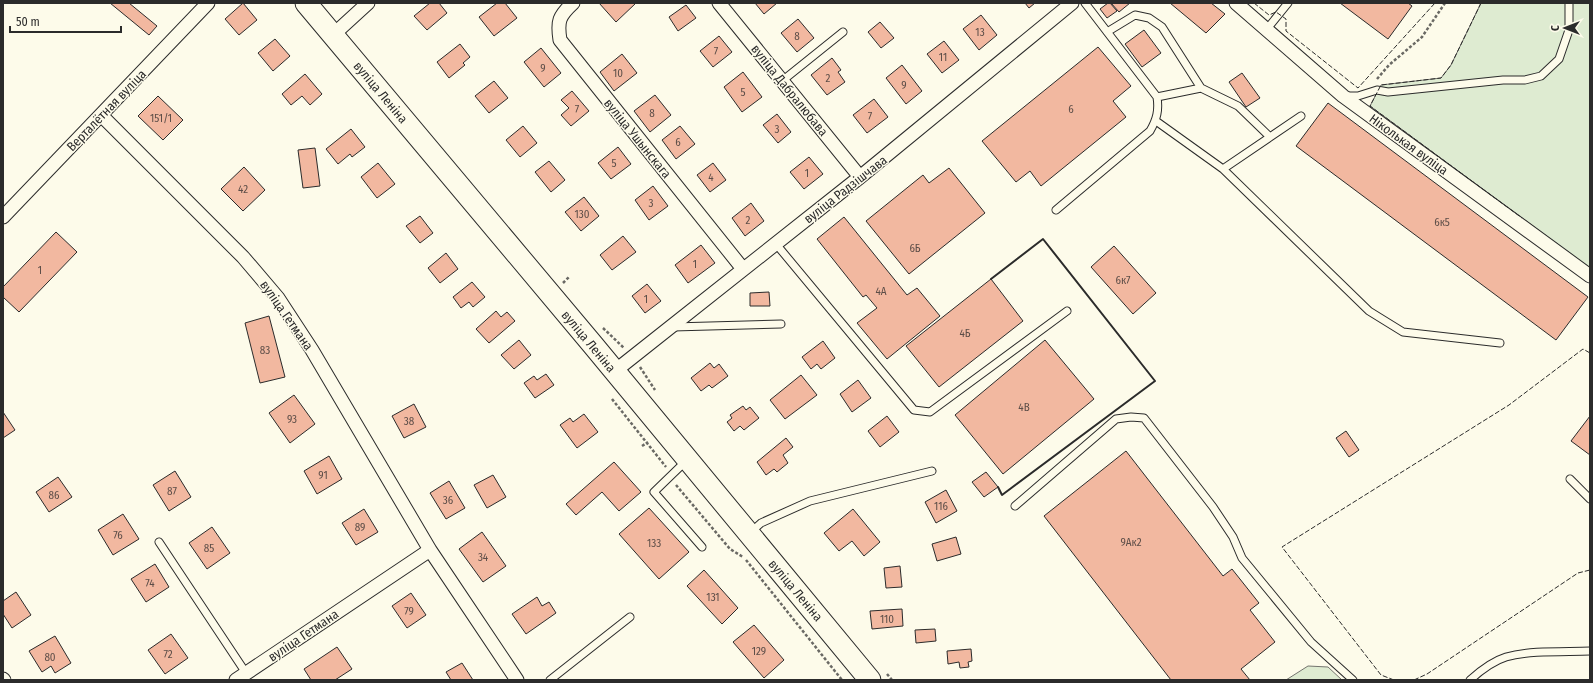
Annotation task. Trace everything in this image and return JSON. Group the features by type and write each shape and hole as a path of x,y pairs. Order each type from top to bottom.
{"main road":[{"name":"вуліца Леніна","path":"306,3 688,459 870,680"}],"street":[{"name":"Верталётная вуліца","path":"3,217 208,3"},
{"path":"333,35 368,3"},
{"name":"вуліца Ушынскага","path":"573,3 562,12 558,28 560,40 743,269"},
{"name":"вуліца Дабралюбава","path":"719,3 860,178"},
{"name":"вуліца Радзішчава","path":"615,372 743,269 860,178 1072,3"},
{"name":"Ніколькая вуліца","path":"1236,3 1343,96 1590,276"},
{"name":"вуліца Гетмана","path":"101,115 243,256 278,298 312,350 430,550 516,680"},
{"name":"вуліца Гетмана","path":"241,677 430,550"}],"lane":[{"path":"1056,210 1150,131 1156,122 1158,109 1158,97 1085,3"},
{"path":"1266,29 1288,3"},
{"path":"1343,96 1358,96 1377,90 1388,92 1503,80 1525,80 1540,76 1559,59 1569,30 1569,3"},
{"path":"1107,32 1135,15 1149,18 1162,27 1201,88 1238,106 1270,137"},
{"path":"782,81 843,32"},
{"path":"1158,97 1201,88"},
{"path":"1223,169 1301,116"},
{"path":"1156,122 1223,169 1369,311 1403,332 1500,343"},
{"path":"776,244 914,410 930,412 1067,311"},
{"path":"671,327 781,324"},
{"path":"1015,506 1116,419 1131,417 1144,418 1214,507 1233,536 1242,558 1311,642 1353,680"},
{"path":"688,459 654,492 702,547"},
{"path":"749,534 760,522 810,501 932,471"},
{"path":"1570,479 1590,499"},
{"path":"158,542 241,677"},
{"path":"550,680 630,617"},
{"path":"1470,680 1482,669 1506,657 1538,653 1590,651"}],"path":[{"path":"1364,94 1389,65 1422,37 1445,3"}],"green space":[{"path":"1481,3 1590,3 1590,268 1370,106 1381,85 1441,78 1451,65"},
{"path":"1308,666 1328,667 1342,680 1286,680"}],"building":[{"path":"110,3 129,3 157,26 149,35"},
{"path":"243,3 257,20 239,35 225,19"},
{"path":"430,3 439,3 447,13 427,30 414,16"},
{"path":"497,3 505,3 517,18 494,36 479,17"},
{"path":"599,3 636,3 616,22"},
{"path":"755,3 777,3 764,14"},
{"path":"1025,3 1035,3 1029,8"},
{"path":"1110,3 1117,11 1107,18 1100,9"},
{"path":"1111,3 1130,3 1119,12"},
{"path":"1170,3 1211,3 1225,14 1206,33"},
{"path":"1340,3 1408,3 1412,6 1388,39"},
{"path":"686,5 696,18 678,31 669,17"},
{"path":"981,15 997,35 979,50 963,29"},
{"path":"798,19 814,38 797,52 781,33"},
{"path":"880,22 894,38 881,48 868,32"},
{"path":"1144,30 1161,53 1142,67 1125,44"},
{"path":"719,36 732,52 713,67 700,51"},
{"path":"275,39 290,56 273,71 258,53"},
{"path":"944,41 959,60 942,73 927,54"},
{"path":"460,44 470,57 463,63 465,65 449,78 437,62"},
{"path":"1098,47 1131,86 1113,101 1126,117 1041,186 1030,171 1016,182 982,141"},
{"path":"541,48 561,73 544,87 524,62"},
{"path":"622,54 637,73 614,91 600,72"},
{"path":"832,58 841,70 838,72 845,82 827,95 811,75"},
{"path":"902,65 922,91 906,104 886,78"},
{"path":"743,72 762,97 742,112 724,87"},
{"path":"1242,73 1260,98 1246,107 1229,82"},
{"path":"305,74 322,94 310,105 302,96 291,105 282,94"},
{"path":"494,81 508,98 489,113 475,96"},
{"path":"572,91 589,111 571,126 561,115 569,108 561,100"},
{"path":"655,95 671,115 650,132 634,111"},
{"path":"158,96 183,120 163,140 138,116"},
{"path":"874,99 888,117 867,133 853,115"},
{"path":"1328,103 1588,297 1556,340 1296,146"},
{"path":"777,114 791,132 778,143 763,125"},
{"path":"523,126 537,143 520,157 506,140"},
{"path":"680,126 695,144 676,159 662,140"},
{"path":"351,129 365,147 352,157 350,154 338,164 326,149"},
{"path":"618,147 631,164 611,179 598,163"},
{"path":"315,148 320,186 303,188 298,150"},
{"path":"809,157 823,174 804,189 790,172"},
{"path":"549,161 565,180 551,192 535,172"},
{"path":"378,163 395,184 377,198 361,177"},
{"path":"713,163 726,180 710,192 697,175"},
{"path":"244,167 265,190 243,211 221,189"},
{"path":"949,168 985,213 909,274 866,221 923,175 929,183"},
{"path":"653,186 668,206 649,220 635,200"},
{"path":"584,197 599,216 581,231 565,212"},
{"path":"751,203 764,221 745,236 732,218"},
{"path":"420,216 433,233 420,243 406,226"},
{"path":"844,217 907,295 917,288 940,316 887,359 857,323 877,308 866,295 863,297 817,239"},
{"path":"56,232 77,252 19,312 3,297 3,287"},
{"path":"623,236 636,252 612,270 600,255"},
{"path":"701,245 715,263 688,283 675,265"},
{"path":"1114,246 1156,293 1133,314 1091,267"},
{"path":"446,253 458,269 440,283 428,268"},
{"path":"991,279 1023,321 939,387 906,346"},
{"path":"472,282 485,297 473,307 469,302 461,308 453,297"},
{"path":"647,284 661,301 645,313 632,296"},
{"path":"769,292 770,306 750,306 750,293"},
{"path":"496,311 501,317 507,312 515,321 489,343 476,329"},
{"path":"269,316 285,377 260,383 245,323"},
{"path":"519,340 531,355 514,369 501,355"},
{"path":"1045,340 1094,399 1003,474 955,415"},
{"path":"823,341 835,358 821,369 817,364 811,369 802,357"},
{"path":"710,363 714,368 719,364 728,376 712,388 709,385 701,391 691,378"},
{"path":"546,374 554,385 535,398 524,383 534,376 537,380"},
{"path":"801,375 817,395 785,419 770,400"},
{"path":"858,380 871,398 852,412 840,394"},
{"path":"294,395 315,424 290,443 269,413"},
{"path":"414,404 426,427 404,438 392,416"},
{"path":"743,406 746,410 750,407 759,418 744,430 740,426 734,431 727,422 732,418 730,415"},
{"path":"3,412 15,430 3,438"},
{"path":"584,414 598,432 577,448 560,425 570,418 573,422"},
{"path":"887,416 899,432 880,447 868,431"},
{"path":"1590,416 1590,455 1571,441"},
{"path":"1346,431 1359,450 1349,457 1336,438"},
{"path":"786,438 793,447 783,455 788,463 777,472 774,469 766,475 757,462"},
{"path":"1126,451 1223,576 1232,569 1259,603 1250,610 1275,642 1241,669 1250,680 1171,680 1044,516"},
{"path":"329,456 342,479 317,494 304,471"},
{"path":"614,462 641,492 619,511 602,492 576,515 566,504"},
{"path":"175,471 191,497 169,511 153,485"},
{"path":"986,472 998,487 984,497 972,482"},
{"path":"493,475 506,497 487,508 474,485"},
{"path":"58,477 72,497 49,512 36,492"},
{"path":"449,481 465,508 446,519 430,493"},
{"path":"946,490 957,511 936,523 925,502"},
{"path":"649,508 689,552 659,579 619,534"},
{"path":"364,509 378,532 356,545 342,523"},
{"path":"853,509 880,542 864,556 852,541 839,551 824,533"},
{"path":"123,514 139,539 113,555 98,530"},
{"path":"212,527 230,553 207,569 189,543"},
{"path":"482,532 506,566 483,582 459,549"},
{"path":"956,537 961,554 937,561 932,544"},
{"path":"155,564 169,587 146,602 131,579"},
{"path":"900,566 902,587 886,588 884,568"},
{"path":"704,570 738,608 722,624 687,586"},
{"path":"16,592 31,615 12,628 3,614 3,601"},
{"path":"411,593 426,615 407,628 392,606"},
{"path":"537,597 542,606 549,602 556,613 526,634 512,614"},
{"path":"902,609 903,626 872,629 870,611"},
{"path":"754,625 784,660 764,678 733,642"},
{"path":"935,629 936,641 916,643 915,630"},
{"path":"171,634 188,658 165,674 148,650"},
{"path":"55,636 71,663 55,673 51,666 42,672 29,651"},
{"path":"337,647 352,669 335,680 311,680 304,669"},
{"path":"971,649 972,661 968,662 969,667 960,668 959,662 948,664 947,651"},
{"path":"462,663 473,680 451,680 446,672"}],"fence":[{"path":"1254,3 1269,15 1276,12 1286,19 1286,31 1358,88 1435,3"},
{"path":"1481,3 1451,65 1441,78 1381,85 1370,106 1522,218"},
{"path":"1394,680 1381,675 1282,547 1509,405 1583,349 1590,353"},
{"path":"1414,680 1427,674 1578,573 1590,570"}],"wall":[{"path":"991,279 1043,239 1155,381 1002,495 998,487"}]}
